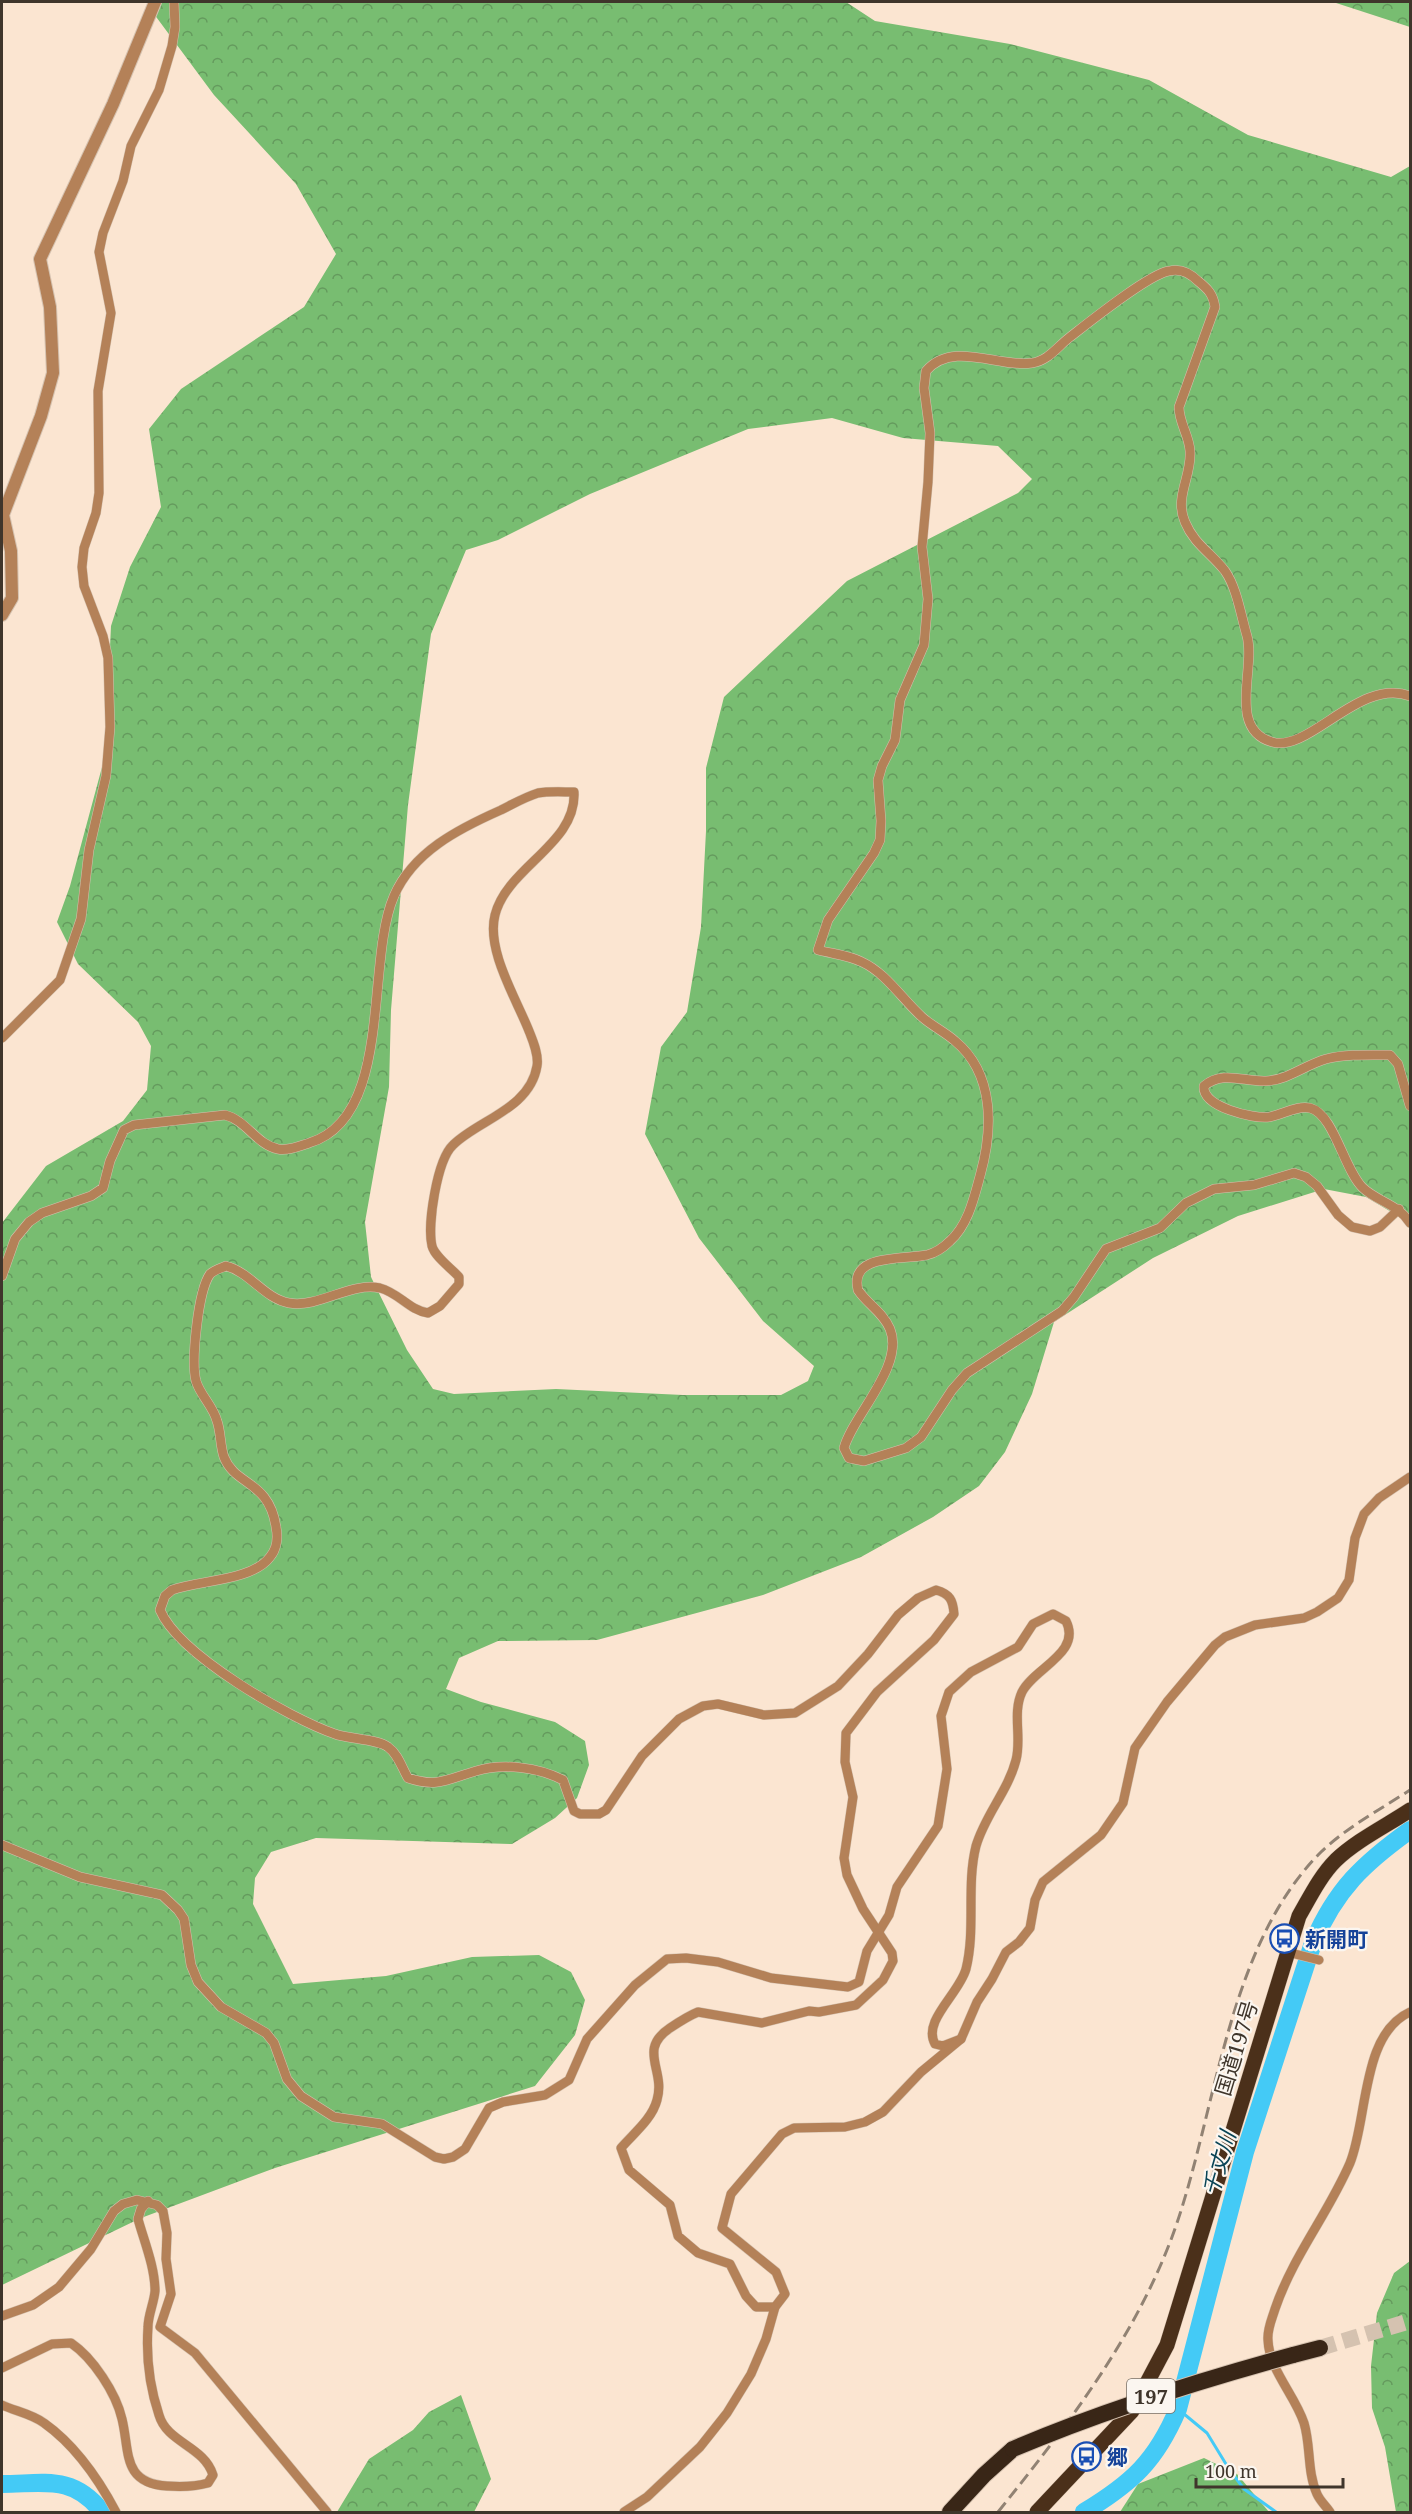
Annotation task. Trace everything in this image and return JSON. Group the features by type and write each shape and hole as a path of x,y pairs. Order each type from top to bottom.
{"highway":[{"name":"国道197号","path":"1037,2512 1132,2411 1167,2345 1291,1953 1299,1916 1317,1883 1335,1861 1358,1842 1410,1810"},
{"name":"197","path":"950,2512 984,2475 1013,2449 1079,2421 1158,2394 1320,2348"}],"street":[{"path":"2,615 12,598 11,551 3,515 41,416 53,372 50,307 40,259 113,104 155,2"},
{"path":"2,1038 60,980 81,919 89,850 106,776 110,727 108,658 104,636 84,586 82,567 84,548 96,513 99,494 98,391 111,313 99,252 102,233 123,181 131,146 151,109 169,57 175,27 174,2"},
{"path":"1399,1209 1380,1227 1370,1231 1352,1227 1338,1215 1317,1186 1306,1177 1294,1173 1254,1185 1214,1189 1200,1194 1160,1228 1106,1249 1062,1311 967,1373 951,1390 921,1437 906,1448 864,1461 849,1458 844,1449 848,1433 878,1386 892,1346 890,1328 880,1312 858,1290 858,1273 864,1265 878,1261 929,1254 951,1240 961,1227 972,1203 983,1161 989,1112 987,1093 979,1072 955,1041 924,1020 888,981 865,963 818,950 828,920 874,854 880,840 878,780 882,766 896,740 900,700 924,645 928,599 922,547 930,434 924,388 926,371 943,359 973,357 1017,363 1042,360 1128,295 1164,272 1183,271 1192,275 1209,290 1214,297 1215,307 1179,407 1179,419 1190,450 1181,492 1181,510 1193,540 1225,571 1233,587 1250,657 1246,706 1248,718 1259,735 1273,742 1285,742 1304,735 1356,704 1382,694 1410,696"},
{"path":"2,1276 15,1239 29,1222 42,1213 91,1196 103,1188 120,1136 134,1125 225,1114 236,1118 267,1144 278,1149 315,1141 331,1131 346,1116 362,1083 372,1037 385,924 401,882 416,863 436,845 473,822 533,795 574,792 575,801 569,820 507,889 495,915 495,950 534,1045 537,1065 531,1082 520,1097 452,1146 441,1171 431,1206 432,1246 459,1276 459,1284 440,1306 428,1314 416,1311 380,1288 356,1288 307,1302 290,1303 276,1298 236,1269 226,1266 210,1275 202,1291 199,1308 194,1373 197,1385 213,1410 223,1455 229,1467 267,1499 274,1513 277,1533 275,1550 258,1568 240,1575 172,1590 165,1596 160,1610 165,1621 176,1633 231,1679 280,1708 334,1734 387,1745 395,1754 408,1778 425,1784 450,1781 476,1771 497,1768 547,1772 563,1780 574,1811 591,1815 606,1810 642,1756 670,1726 691,1711 718,1704 764,1715 795,1713 838,1686 898,1615 918,1598 936,1590 946,1593 953,1602 954,1614 926,1648 877,1692 846,1733 846,1762 853,1797 844,1858 851,1887 878,1932 889,1945 892,1961 883,1980 856,2005 819,2012 809,2011 762,2023 698,2012 658,2036 653,2046 659,2090 657,2101 651,2114 621,2148 629,2170 670,2205 678,2236 698,2253 730,2264 746,2296 756,2307 775,2307"},
{"path":"1410,1106 1398,1064 1390,1055 1326,1059 1289,1076 1268,1081 1218,1078 1204,1086 1204,1092 1209,1100 1216,1105 1244,1114 1267,1117 1300,1109 1315,1111 1327,1123 1356,1180 1372,1195 1399,1209 1410,1223"},
{"path":"624,2512 647,2497 700,2447 727,2413 751,2374 766,2339 775,2307 785,2294 776,2272 722,2228 731,2194 782,2134 794,2128 845,2127 865,2122 883,2112 921,2072 961,2039 977,2002 1006,1952 1019,1942 1030,1928 1035,1900 1044,1882 1101,1835 1123,1803 1135,1748 1167,1702 1215,1645 1225,1637 1255,1625 1304,1618 1338,1598 1349,1580 1355,1538 1364,1514 1379,1498 1410,1477"},
{"path":"2,1845 80,1877 162,1894 184,1919 191,1965 198,1982 221,2007 266,2034 274,2043 287,2079 302,2096 334,2117 382,2124 435,2157 444,2159 453,2157 465,2149 489,2108 503,2102 546,2095 569,2080 587,2039 635,1985 667,1959 686,1958 718,1962 771,1978 848,1987 859,1982 867,1951 889,1915 897,1887 938,1826 947,1769 941,1716 949,1692 971,1672 1018,1647 1040,1618 1053,1614 1066,1621 1070,1637 1060,1654 1035,1676 1021,1694 1017,1759 987,1818 976,1848 971,1933 965,1972 957,1991 940,2010 932,2030 935,2044 943,2046 961,2039"},
{"path":"1291,1953 1319,1960"},
{"path":"1330,2512 1316,2493 1304,2424 1271,2354 1268,2338 1277,2304 1292,2268 1349,2164 1361,2127 1369,2075 1380,2044 1398,2020 1410,2012"},
{"path":"2,2316 33,2305 59,2288 91,2248 114,2211 123,2204 148,2201 163,2211 167,2233 166,2259 171,2294 159,2327 195,2353 327,2512"},
{"path":"2,2368 51,2344 70,2343 90,2361 113,2397 122,2417 127,2453 134,2472 141,2481 153,2485 182,2487 208,2483 213,2475 210,2465 194,2449 163,2425 154,2396 147,2328 155,2293 138,2219 141,2209 148,2201"},
{"path":"2,2405 36,2419 64,2441 101,2484 116,2512"}],"green space":[{"path":"148,2 846,2 875,21 1010,44 1149,80 1248,135 1391,177 1410,166 1410,1223 1366,1197 1324,1189 1238,1216 1153,1258 1054,1322 1032,1394 1005,1452 979,1486 933,1517 861,1557 763,1595 597,1640 498,1641 459,1658 446,1689 481,1702 555,1722 585,1741 589,1765 577,1798 555,1818 512,1844 316,1838 271,1852 255,1878 253,1904 293,1984 386,1976 472,1957 539,1955 571,1972 585,2000 575,2035 535,2086 275,2168 141,2218 2,2285 2,1223 46,1166 123,1121 147,1090 151,1046 138,1022 78,964 57,922 70,886 105,756 111,626 130,567 161,507 149,429 181,389 304,307 336,254 296,184 214,95 154,14","holes":["832,418 903,438 998,446 1032,479 1018,493 847,581 724,697 706,768 706,831 701,927 687,1012 661,1047 645,1134 699,1238 763,1321 814,1366 808,1381 781,1395 683,1395 556,1389 454,1394 433,1389 407,1350 371,1277 365,1222 389,1087 391,1010 408,805 431,634 466,550 498,540 590,494 748,429"]},
{"path":"1333,2 1410,2 1410,27"},
{"path":"1410,2261 1410,2512 1396,2512 1385,2447 1372,2408 1371,2366 1377,2313 1394,2273"},
{"path":"461,2395 491,2479 474,2512 337,2512 369,2459 413,2430 429,2412"},
{"path":"1204,2458 1237,2474 1269,2512 1120,2512 1138,2484"}],"waterway":[{"name":"千丈川","path":"1084,2512 1116,2491 1141,2469 1170,2427 1178,2409 1245,2152 1313,1943 1331,1907 1353,1879 1365,1866 1410,1830"},
{"path":"1178,2409 1207,2433 1244,2489 1276,2512"},
{"name":"千丈川","path":"2,2484 44,2483 68,2486 91,2500 102,2512"}],"tunnel":[{"path":"1320,2348 1410,2321"}],"railway":[{"path":"998,2512 1096,2382 1138,2312 1156,2275 1172,2237 1187,2189 1227,2035 1244,1984 1264,1936 1289,1891 1331,1843 1353,1826 1410,1790"}],"place":[{"name":"新開町","path":"1284,1939"},
{"name":"郷","path":"1086,2457"}]}
